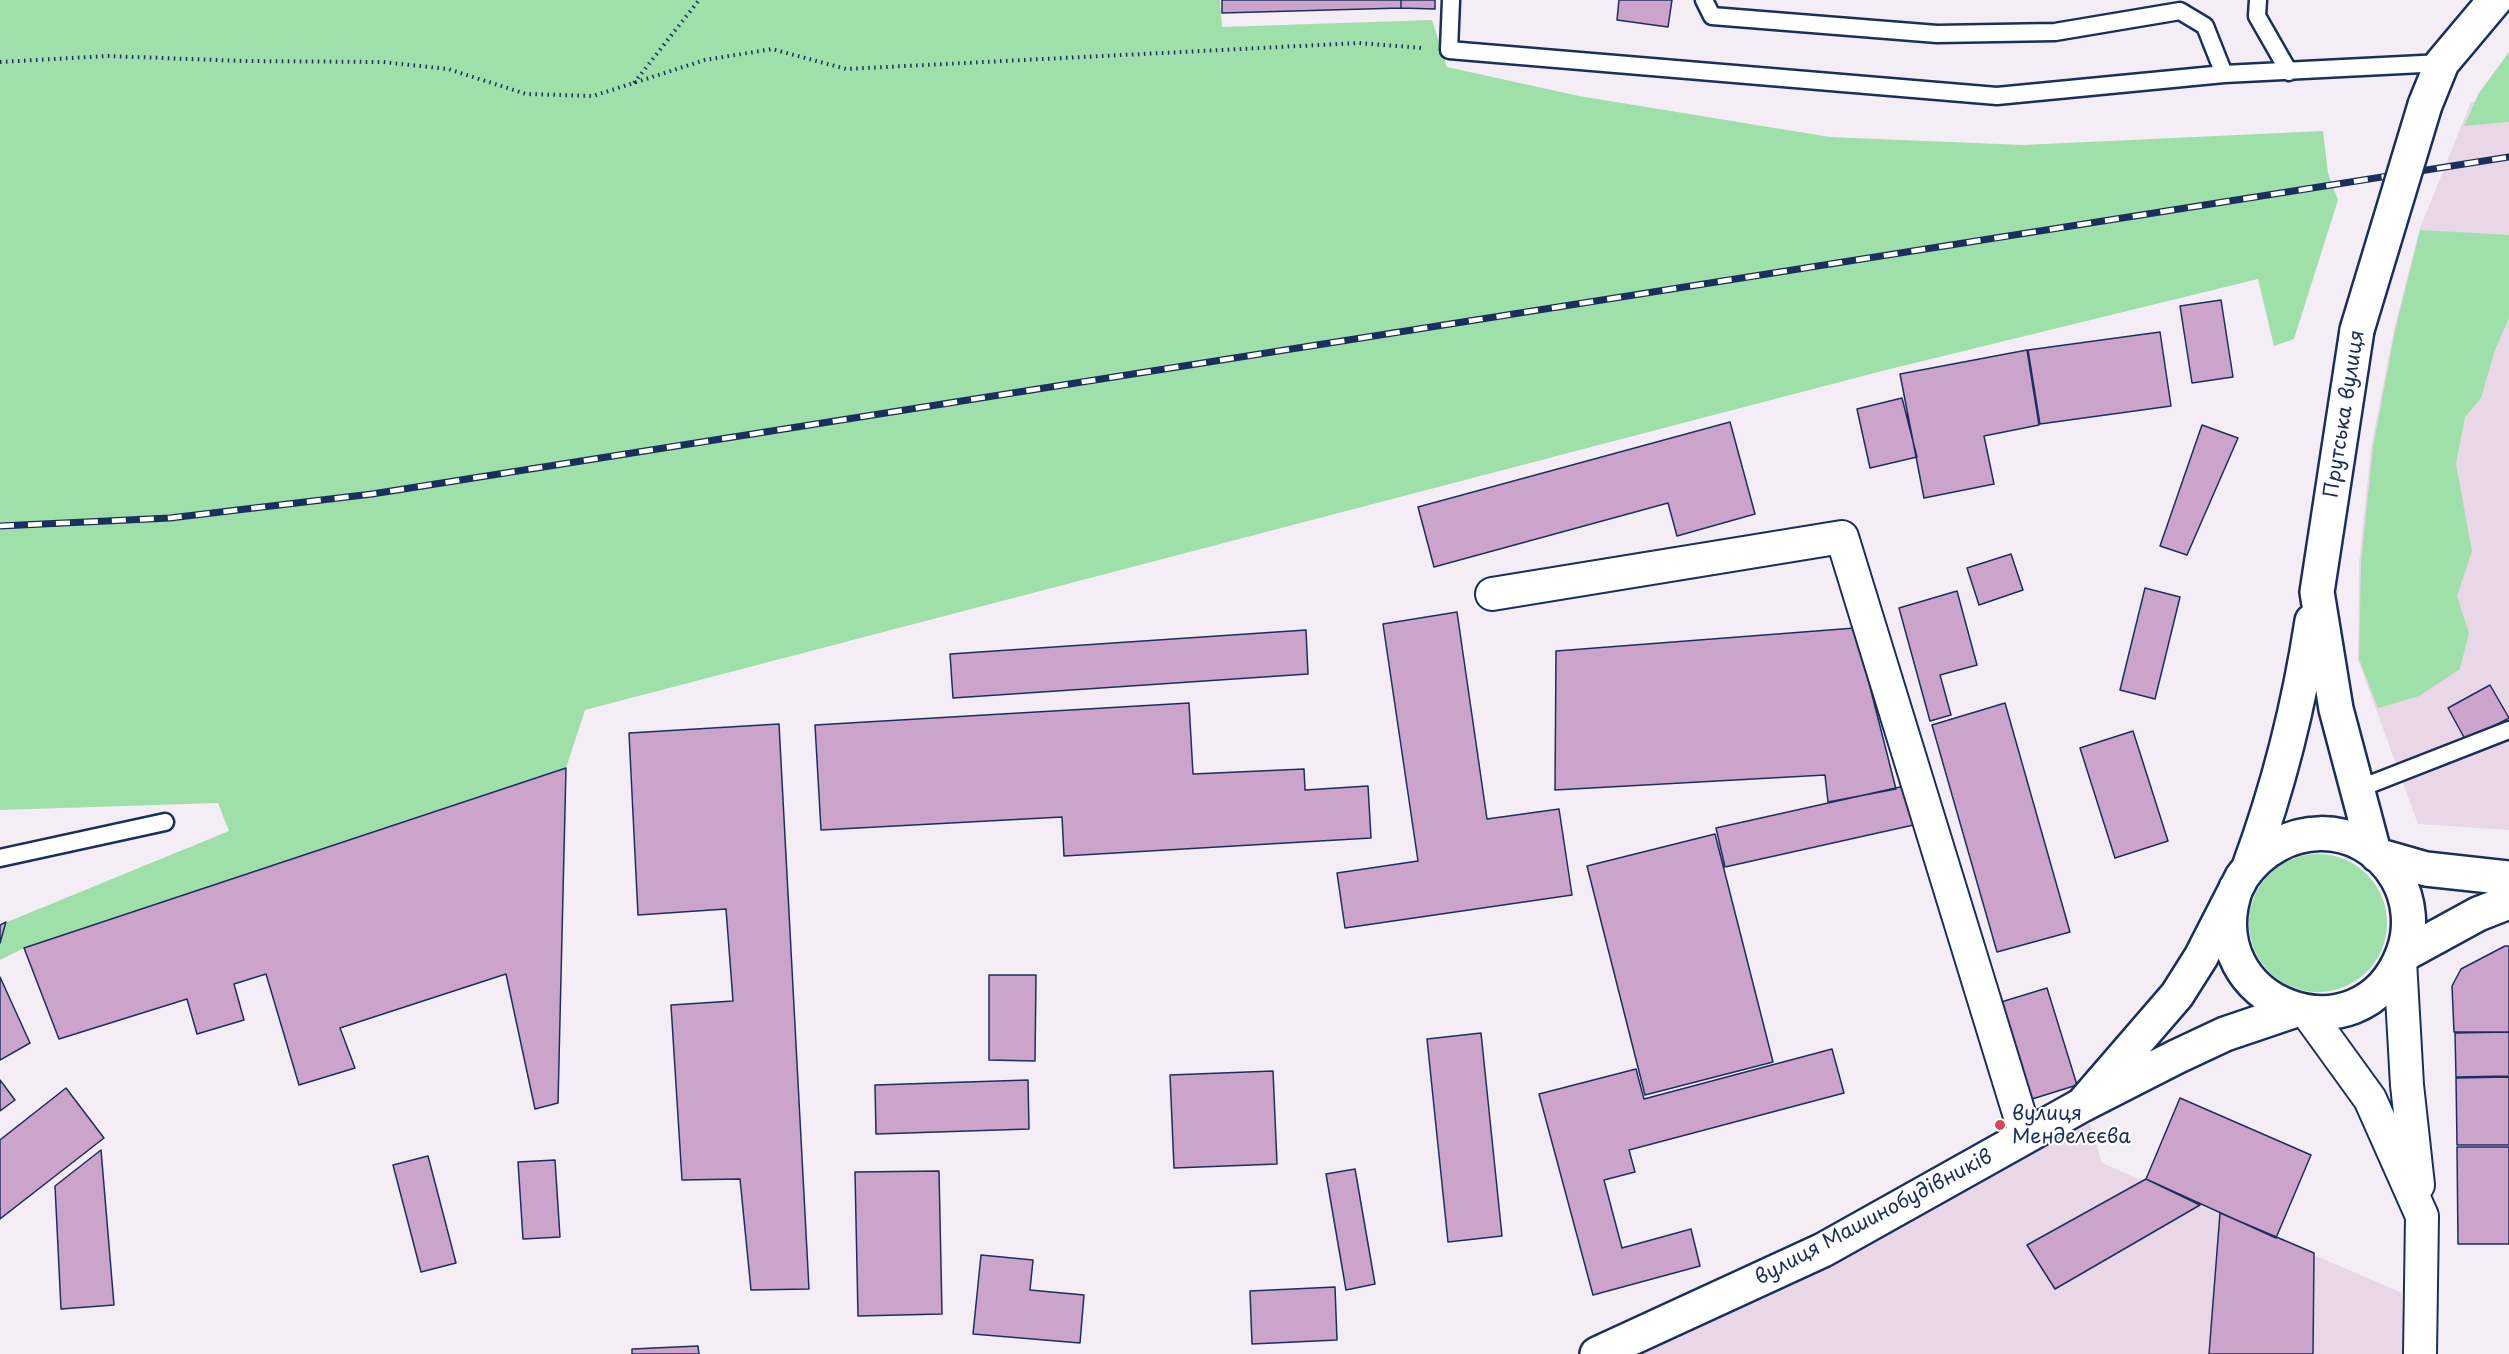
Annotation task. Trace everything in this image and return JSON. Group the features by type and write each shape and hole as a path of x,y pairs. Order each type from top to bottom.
{"street":[{"name":"Прутська вулиця","path":"2376,853 2336,709 2317,592 2357,330 2425,105 2442,63 2496,0"},
{"path":"1492,594 1842,537 2026,1136"},
{"path":"2317,592 2303,679 2288,750 2271,808 2230,906 2229,929 2240,967 2263,993 2302,1011 2339,1011 2361,1002 2380,989 2401,958 2478,914 2509,902"},
{"path":"2082,1105 2177,995 2201,957 2243,877 2265,852 2281,842 2309,834 2337,835 2356,841 2376,853 2426,869 2509,878"},
{"path":"2376,853 2394,874 2405,899 2409,926 2401,958 2407,1085 2422,1216 2420,1354"},
{"path":"2302,1011 2370,1099 2422,1216"},
{"name":"вулиця Машинобудівників","path":"1597,1354 1824,1250 2082,1105 2225,1034 2302,1011"}],"lane":[{"path":"1451,0 1449,50 1996,96 2224,74 2442,63"},
{"path":"1704,0 1712,16 1937,34 2055,32 2180,11 2205,26 2224,74"},
{"path":"2258,0 2257,16 2289,72"},
{"path":"2358,789 2509,730"},
{"path":"0,858 165,822"}],"path":[{"path":"633,84 699,0"},
{"path":"0,62 108,56 244,61 382,62 448,69 526,94 593,96 705,60 772,49 846,69 1359,43 1449,50"}],"shaded area":[{"path":"2509,97 2509,830 2418,824 2358,660 2359,563 2371,447 2394,329 2420,228 2471,102"},
{"path":"2085,1108 2102,1163 2402,1293 2402,1354 1610,1354"}],"green space":[{"path":"0,0 1220,0 1222,27 1432,20 1447,67 1579,96 1830,137 2023,145 2323,131 2328,173 2338,200 2294,339 2274,346 2258,279 1882,371 585,710 566,768 24,948 0,960 0,943 7,922 229,831 218,803 0,810"},
{"path":"2509,52 2509,122 2464,126 2479,93"},
{"path":"2420,230 2509,235 2509,318 2495,350 2481,398 2465,417 2456,464 2472,551 2457,596 2469,633 2460,669 2419,696 2378,708 2359,659 2361,562 2373,447 2395,331"},
{"path":"2318,854 2344,859 2367,874 2382,897 2387,923 2382,949 2367,972 2344,987 2318,992 2292,987 2269,972 2254,949 2249,923 2254,897 2269,874 2292,859"}],"building":[{"path":"1222,0 1401,0 1401,8 1222,13"},
{"path":"1401,0 1435,0 1435,9 1401,8"},
{"path":"1619,0 1672,0 1668,27 1617,20"},
{"path":"2221,300 2233,377 2192,383 2180,306"},
{"path":"2160,332 2171,406 2040,424 2028,350"},
{"path":"2027,350 2039,425 1984,436 1994,484 1924,498 1900,374"},
{"path":"1902,398 1917,457 1870,468 1857,409"},
{"path":"1730,422 1755,514 1677,536 1668,503 1434,567 1418,507"},
{"path":"2202,425 2238,438 2187,555 2160,546"},
{"path":"2011,554 2023,590 1979,605 1967,568"},
{"path":"2145,588 2180,597 2155,699 2120,690"},
{"path":"1957,591 1977,665 1940,675 1951,715 1930,721 1899,608"},
{"path":"1457,612 1487,819 1559,809 1572,895 1345,928 1337,873 1418,861 1383,624"},
{"path":"1855,628 1896,789 1828,802 1825,775 1555,790 1556,651"},
{"path":"1306,630 1308,674 953,698 950,654"},
{"path":"2490,685 2509,718 2466,741 2448,708"},
{"path":"1189,703 1193,774 1304,769 1305,790 1368,786 1371,838 1064,856 1062,817 821,830 815,725"},
{"path":"2005,703 2070,932 1997,952 1932,725"},
{"path":"779,724 809,1289 751,1290 740,1179 682,1180 671,1005 733,1001 726,909 638,915 629,733"},
{"path":"2133,731 2168,841 2115,858 2080,748"},
{"path":"566,768 558,1103 535,1109 506,974 340,1028 355,1068 299,1085 266,974 234,984 244,1020 197,1034 187,999 59,1039 24,948"},
{"path":"1909,785 1918,824 1725,867 1716,828"},
{"path":"1715,834 1773,1062 1645,1095 1587,866"},
{"path":"6,922 0,943 0,925"},
{"path":"2509,946 2509,1032 2454,1032 2452,986 2461,969"},
{"path":"989,975 1036,975 1035,1061 989,1060"},
{"path":"0,977 30,1043 0,1060"},
{"path":"2047,988 2077,1085 2029,1100 1998,1003"},
{"path":"2509,1032 2509,1076 2456,1077 2455,1033"},
{"path":"1481,1033 1502,1236 1448,1242 1427,1039"},
{"path":"1832,1049 1844,1093 1629,1150 1635,1172 1604,1180 1622,1248 1691,1229 1700,1266 1593,1295 1539,1094 1636,1069 1644,1099"},
{"path":"1273,1071 1277,1164 1174,1168 1170,1075"},
{"path":"2509,1077 2509,1145 2457,1145 2456,1078"},
{"path":"0,1080 15,1100 0,1111"},
{"path":"1028,1080 1029,1129 876,1134 875,1085"},
{"path":"66,1088 104,1138 0,1219 0,1140"},
{"path":"2180,1098 2311,1155 2276,1238 2146,1179"},
{"path":"2457,1147 2509,1147 2509,1244 2458,1244"},
{"path":"101,1150 114,1305 61,1309 55,1186"},
{"path":"428,1156 456,1263 421,1272 393,1165"},
{"path":"555,1160 560,1237 523,1239 518,1162"},
{"path":"1355,1169 1375,1284 1346,1290 1326,1174"},
{"path":"939,1171 942,1314 858,1316 855,1172"},
{"path":"2146,1179 2200,1205 2055,1289 2027,1245"},
{"path":"2220,1213 2314,1253 2313,1354 2209,1354"},
{"path":"981,1255 1033,1260 1030,1290 1084,1295 1080,1343 973,1334"},
{"path":"1335,1287 1337,1340 1252,1344 1250,1291"},
{"path":"698,1346 699,1354 632,1354 632,1349"}],"railway":[{"path":"0,526 170,518 372,494 2509,157"}],"place":[{"name":"вулиця Менделєєва","path":"2000,1125"}]}
